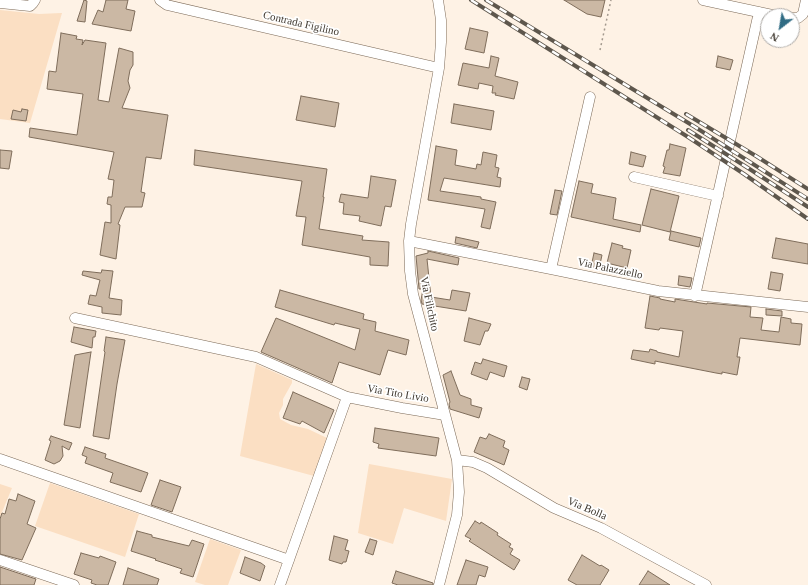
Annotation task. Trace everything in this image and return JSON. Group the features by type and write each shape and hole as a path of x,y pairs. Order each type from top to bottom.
{"street":[{"path":"0,3 30,6 35,0"},
{"name":"Contrada Figilino","path":"160,0 167,5 439,68"},
{"name":"Via Filichito","path":"438,0 442,42 439,68 409,241 410,272 413,294 457,460 459,492 457,515 439,585"},
{"path":"695,296 759,12 703,0"},
{"path":"800,16 803,14 806,0"},
{"path":"551,269 590,97"},
{"path":"634,176 718,196"},
{"name":"Via Palazziello","path":"409,241 658,291 808,307"},
{"path":"75,318 256,357 346,397 280,585"},
{"name":"Via Tito Livio","path":"346,397 445,415"},
{"path":"0,459 289,560"},
{"name":"Via Bolla","path":"457,460 473,462 487,468 554,508 601,528 706,585"},
{"path":"0,560 74,585"}],"path":[{"path":"600,50 611,0"}],"shaded area":[{"path":"0,10 39,14 62,13 30,123 0,119"},
{"path":"256,364 292,380 292,383 283,399 283,405 279,413 280,419 291,425 308,429 327,438 314,476 240,456"},
{"path":"369,464 452,479 446,521 404,508 393,544 358,533"},
{"path":"50,483 139,514 125,557 35,526"},
{"path":"0,484 12,488 0,517"},
{"path":"210,539 241,550 228,585 205,585 195,582"}],"building":[{"path":"84,0 87,1 85,22 77,21"},
{"path":"106,0 128,0 126,9 135,11 131,31 92,24 98,10 103,12"},
{"path":"564,0 605,0 601,17 587,14"},
{"path":"470,28 488,32 484,53 465,49"},
{"path":"61,33 77,36 76,39 83,40 82,45 85,40 106,43 98,100 109,102 119,48 133,52 133,65 130,70 128,81 130,88 122,108 168,115 161,159 146,157 141,192 145,193 142,207 125,207 118,224 120,225 116,259 100,255 105,222 111,223 111,205 107,204 108,197 112,197 114,180 108,179 114,152 29,137 30,128 77,135 83,94 47,89 49,71 56,72"},
{"path":"491,56 499,58 495,76 518,82 514,99 495,95 496,93 492,93 493,86 479,83 478,89 458,85 463,63 489,68"},
{"path":"718,56 733,60 730,70 716,67"},
{"path":"301,96 339,103 335,127 296,120"},
{"path":"454,104 494,111 491,130 451,123"},
{"path":"22,109 28,110 26,121 11,119 13,110 21,112"},
{"path":"670,144 686,148 680,176 663,173 665,167 663,166"},
{"path":"436,146 457,150 455,165 476,169 477,164 481,165 483,152 497,155 495,167 499,168 497,177 501,178 500,187 444,178 440,191 481,197 481,199 496,202 490,229 481,227 485,209 428,200"},
{"path":"0,150 12,151 9,169 0,168"},
{"path":"195,150 327,169 319,229 363,236 362,240 389,242 388,266 370,265 370,257 302,245 306,217 296,216 302,181 194,165"},
{"path":"631,152 646,156 643,167 629,164"},
{"path":"371,176 396,180 391,207 385,206 381,226 359,221 360,216 343,214 344,203 339,202 341,194 368,198"},
{"path":"579,181 593,184 591,193 616,198 613,219 641,225 640,232 571,217"},
{"path":"651,189 679,196 670,232 642,225"},
{"path":"555,190 562,191 557,215 550,214"},
{"path":"671,231 701,238 699,247 669,240"},
{"path":"456,237 479,242 477,248 455,243"},
{"path":"776,238 808,244 808,264 772,258"},
{"path":"612,243 623,246 622,248 631,250 627,268 607,263"},
{"path":"428,251 459,258 458,265 427,259 431,297 450,300 452,290 470,293 466,311 422,304 421,300 423,289 419,289 416,256 428,253"},
{"path":"594,253 602,255 599,269 591,267"},
{"path":"102,270 113,271 109,298 122,300 121,315 102,313 102,307 88,304 90,295 96,296 100,280 82,275 83,271 101,273"},
{"path":"771,272 783,274 780,291 768,289"},
{"path":"679,276 692,278 690,287 678,285"},
{"path":"280,290 364,314 363,319 376,322 375,331 409,340 406,355 388,350 380,375 339,362 332,383 261,352 276,318 355,350 360,329 335,323 334,325 275,307"},
{"path":"650,296 675,302 675,299 707,304 751,307 750,317 763,318 761,330 779,332 781,317 791,319 791,323 802,324 800,345 740,338 737,357 740,357 737,375 722,372 722,374 716,373 655,361 655,364 631,359 633,350 649,352 650,349 679,357 683,331 645,328"},
{"path":"766,309 782,311 782,316 766,315"},
{"path":"469,318 491,324 488,331 485,331 480,345 464,341"},
{"path":"74,327 96,331 95,337 93,337 92,348 71,342"},
{"path":"106,337 125,340 109,439 93,436"},
{"path":"91,352 80,428 64,425 75,355"},
{"path":"483,359 507,366 504,377 490,372 487,380 471,374 475,362 481,364"},
{"path":"451,371 460,395 471,399 471,405 482,408 479,418 450,409 450,402 443,375"},
{"path":"522,377 530,379 527,390 519,387"},
{"path":"293,392 334,410 324,433 302,421 300,424 283,418"},
{"path":"375,428 439,438 436,456 378,448 379,444 373,442"},
{"path":"489,434 505,441 503,447 509,450 504,465 474,452 480,437 486,439"},
{"path":"51,436 72,443 69,450 62,446 63,456 60,461 54,464 45,460 51,441 49,440"},
{"path":"85,447 106,454 105,458 148,473 141,492 110,482 113,473 85,463 87,457 82,455"},
{"path":"160,480 181,487 172,512 151,505"},
{"path":"18,494 35,501 27,524 36,528 22,560 0,554 0,519 2,513 5,514 9,499 16,501"},
{"path":"475,521 480,524 481,522 511,544 509,547 513,549 510,554 520,560 514,570 469,541 471,539 465,536"},
{"path":"137,531 152,535 152,537 189,546 192,540 204,544 193,577 180,573 182,569 131,551"},
{"path":"334,536 348,540 345,550 349,551 346,562 343,562 342,564 329,560"},
{"path":"370,539 377,541 373,555 365,552"},
{"path":"81,553 99,558 100,556 116,562 108,585 97,585 91,583 92,580 74,574"},
{"path":"582,555 609,570 600,585 577,585 568,580"},
{"path":"245,557 265,566 260,581 240,573"},
{"path":"466,560 488,567 485,577 479,575 476,585 457,585"},
{"path":"0,567 36,579 34,585 0,585"},
{"path":"128,568 159,579 157,585 123,585"},
{"path":"396,571 433,583 433,585 398,585 392,583"},
{"path":"648,571 670,585 639,585"}],"railway":[{"path":"471,0 688,137 808,219"},
{"path":"486,0 695,127 808,199"},
{"path":"686,114 808,189"},
{"path":"688,130 808,207"}]}
